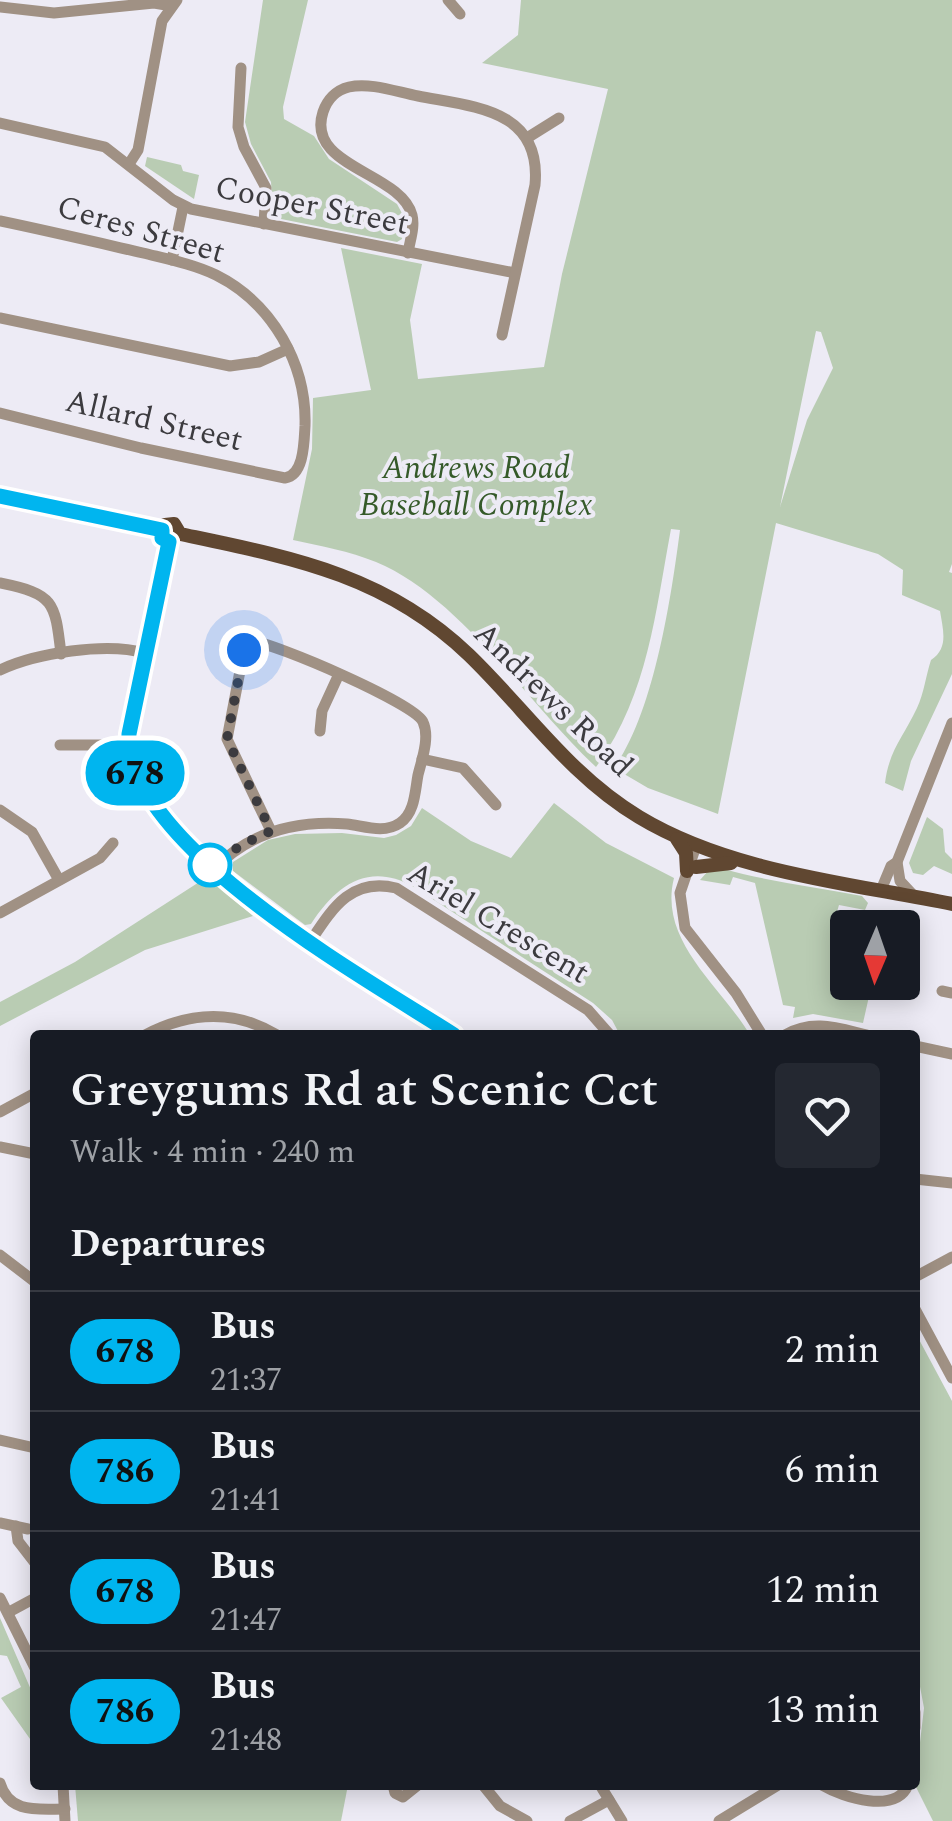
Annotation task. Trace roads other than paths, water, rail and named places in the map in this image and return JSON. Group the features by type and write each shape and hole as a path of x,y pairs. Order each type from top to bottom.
{"main road":[{"name":"Andrews Road","path":"0,496 321,566 361,582 408,608 474,660 565,760 619,804 676,837 751,863 952,904"},
{"path":"676,837 691,869 713,862 751,863"}],"street":[{"path":"448,0 460,14"},
{"path":"0,7 54,14 174,3"},
{"path":"129,164 137,152 162,22 174,3"},
{"path":"241,68 238,126 266,188 264,224"},
{"path":"408,252 413,221 405,201 326,144 321,132 322,116 334,94 359,86 480,108 506,118 527,138 536,162 536,178 502,335"},
{"path":"527,138 559,118"},
{"name":"Cooper Street","path":"0,123 112,150 183,206 515,273"},
{"path":"172,260 183,206"},
{"name":"Ceres Street","path":"0,221 172,260 205,270 244,293 273,323 299,376 305,411 304,443 296,474"},
{"path":"0,318 230,366 259,362 288,349"},
{"name":"Allard Street","path":"0,413 285,478 296,474"},
{"path":"170,535 129,745 132,766 142,787 182,838 214,869 310,942 446,1030"},
{"path":"0,582 52,597 62,654"},
{"path":"214,869 239,846 271,831 319,824 384,829 394,826 410,812 426,733 420,716 408,707 339,674 248,639 226,737 271,831"},
{"path":"0,670 26,660 62,654 95,650 145,652"},
{"path":"320,730 322,711 339,674"},
{"path":"881,890 952,723"},
{"path":"60,745 129,745"},
{"path":"422,759 463,768 496,804"},
{"path":"0,810 32,832 59,880"},
{"path":"0,913 103,855 113,843"},
{"path":"700,847 691,869 686,910 700,947 759,1030"},
{"path":"896,862 900,881 916,897"},
{"name":"Ariel Crescent","path":"310,942 332,908 350,892 370,885 396,888 588,1010 606,1030"},
{"path":"156,1030 173,1022 212,1016 247,1021 266,1030"},
{"path":"794,1030 816,1024 844,1030"},
{"path":"920,1047 952,1054"},
{"path":"0,1112 30,1097"},
{"path":"0,1147 30,1153"},
{"path":"920,1180 952,1184"},
{"path":"0,1255 30,1278"},
{"path":"920,1274 952,1258"},
{"path":"920,1316 946,1354 952,1378"},
{"path":"0,1440 30,1447"},
{"path":"0,1523 22,1527 18,1541 30,1557"},
{"path":"0,1598 30,1657"},
{"path":"9,1612 30,1601"},
{"path":"0,1783 6,1797 19,1807 65,1815 63,1790"},
{"path":"488,1790 500,1806 527,1821"},
{"path":"603,1790 622,1821"},
{"path":"719,1821 770,1790"},
{"path":"833,1790 888,1802 900,1798 905,1790"},
{"path":"570,1821 609,1800"}],"park label":[{"name":"Andrews Road Baseball Complex","path":"476,486"}]}
